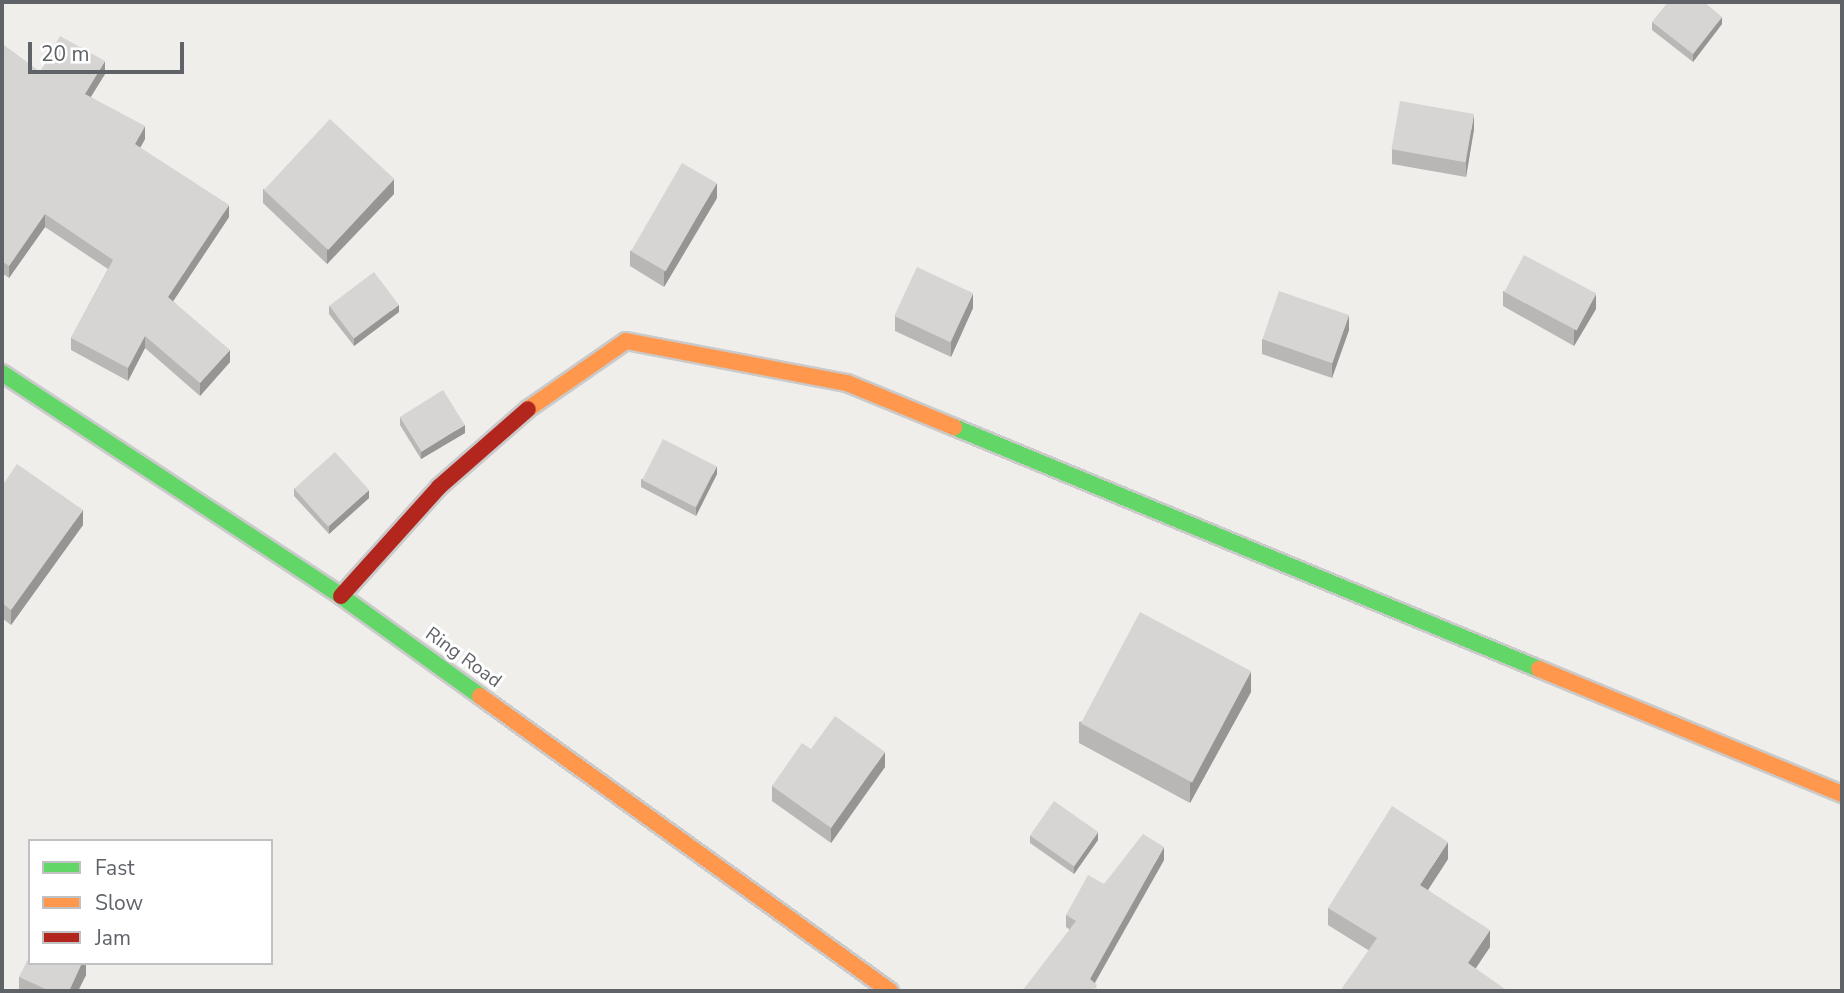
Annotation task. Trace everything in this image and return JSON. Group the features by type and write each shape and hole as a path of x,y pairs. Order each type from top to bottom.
{"street":[{"path":"341,597 439,487 546,393 626,341 846,383 1842,794"},
{"name":"Ring Road","path":"2,373 341,597 890,991"}],"building":[{"path":"1668,2 1704,2 1722,17 1693,54 1652,22"},
{"path":"60,36 105,61 85,94 145,126 135,144 229,205 168,297 230,350 200,383 145,336 128,368 71,338 113,260 45,214 9,266 2,261 2,44 40,72"},
{"path":"1400,101 1474,114 1465,162 1391,149"},
{"path":"330,119 394,179 328,250 264,190"},
{"path":"682,163 717,183 666,271 631,251"},
{"path":"1524,255 1596,293 1577,331 1504,292"},
{"path":"917,267 973,293 950,342 894,316"},
{"path":"374,272 399,305 354,338 329,306"},
{"path":"1279,291 1349,315 1332,363 1262,339"},
{"path":"443,390 465,425 421,452 400,417"},
{"path":"663,439 716,466 696,507 642,480"},
{"path":"335,452 369,490 328,527 294,489"},
{"path":"17,464 83,510 11,610 2,603 2,486"},
{"path":"1140,612 1251,671 1192,782 1081,723"},
{"path":"835,716 885,752 831,828 772,786 802,743 811,749"},
{"path":"1054,801 1098,832 1074,866 1030,835"},
{"path":"1392,806 1448,842 1420,885 1490,930 1468,963 1508,991 1340,991 1377,938 1328,908"},
{"path":"1143,834 1164,847 1090,979 1097,985 1092,991 1022,991 1076,921 1066,915 1088,875 1104,884"},
{"path":"28,959 28,965 81,965 70,989 75,991 50,991 19,977"}],"traffic: fast":[{"path":"2,373 341,596 480,696"},
{"path":"954,427 1539,669"}],"traffic: slow":[{"path":"528,409 626,341 847,383 954,427"},
{"path":"1539,669 1842,794"},
{"path":"480,696 890,991"}],"traffic: jam":[{"path":"341,596 439,487 528,409"}]}
